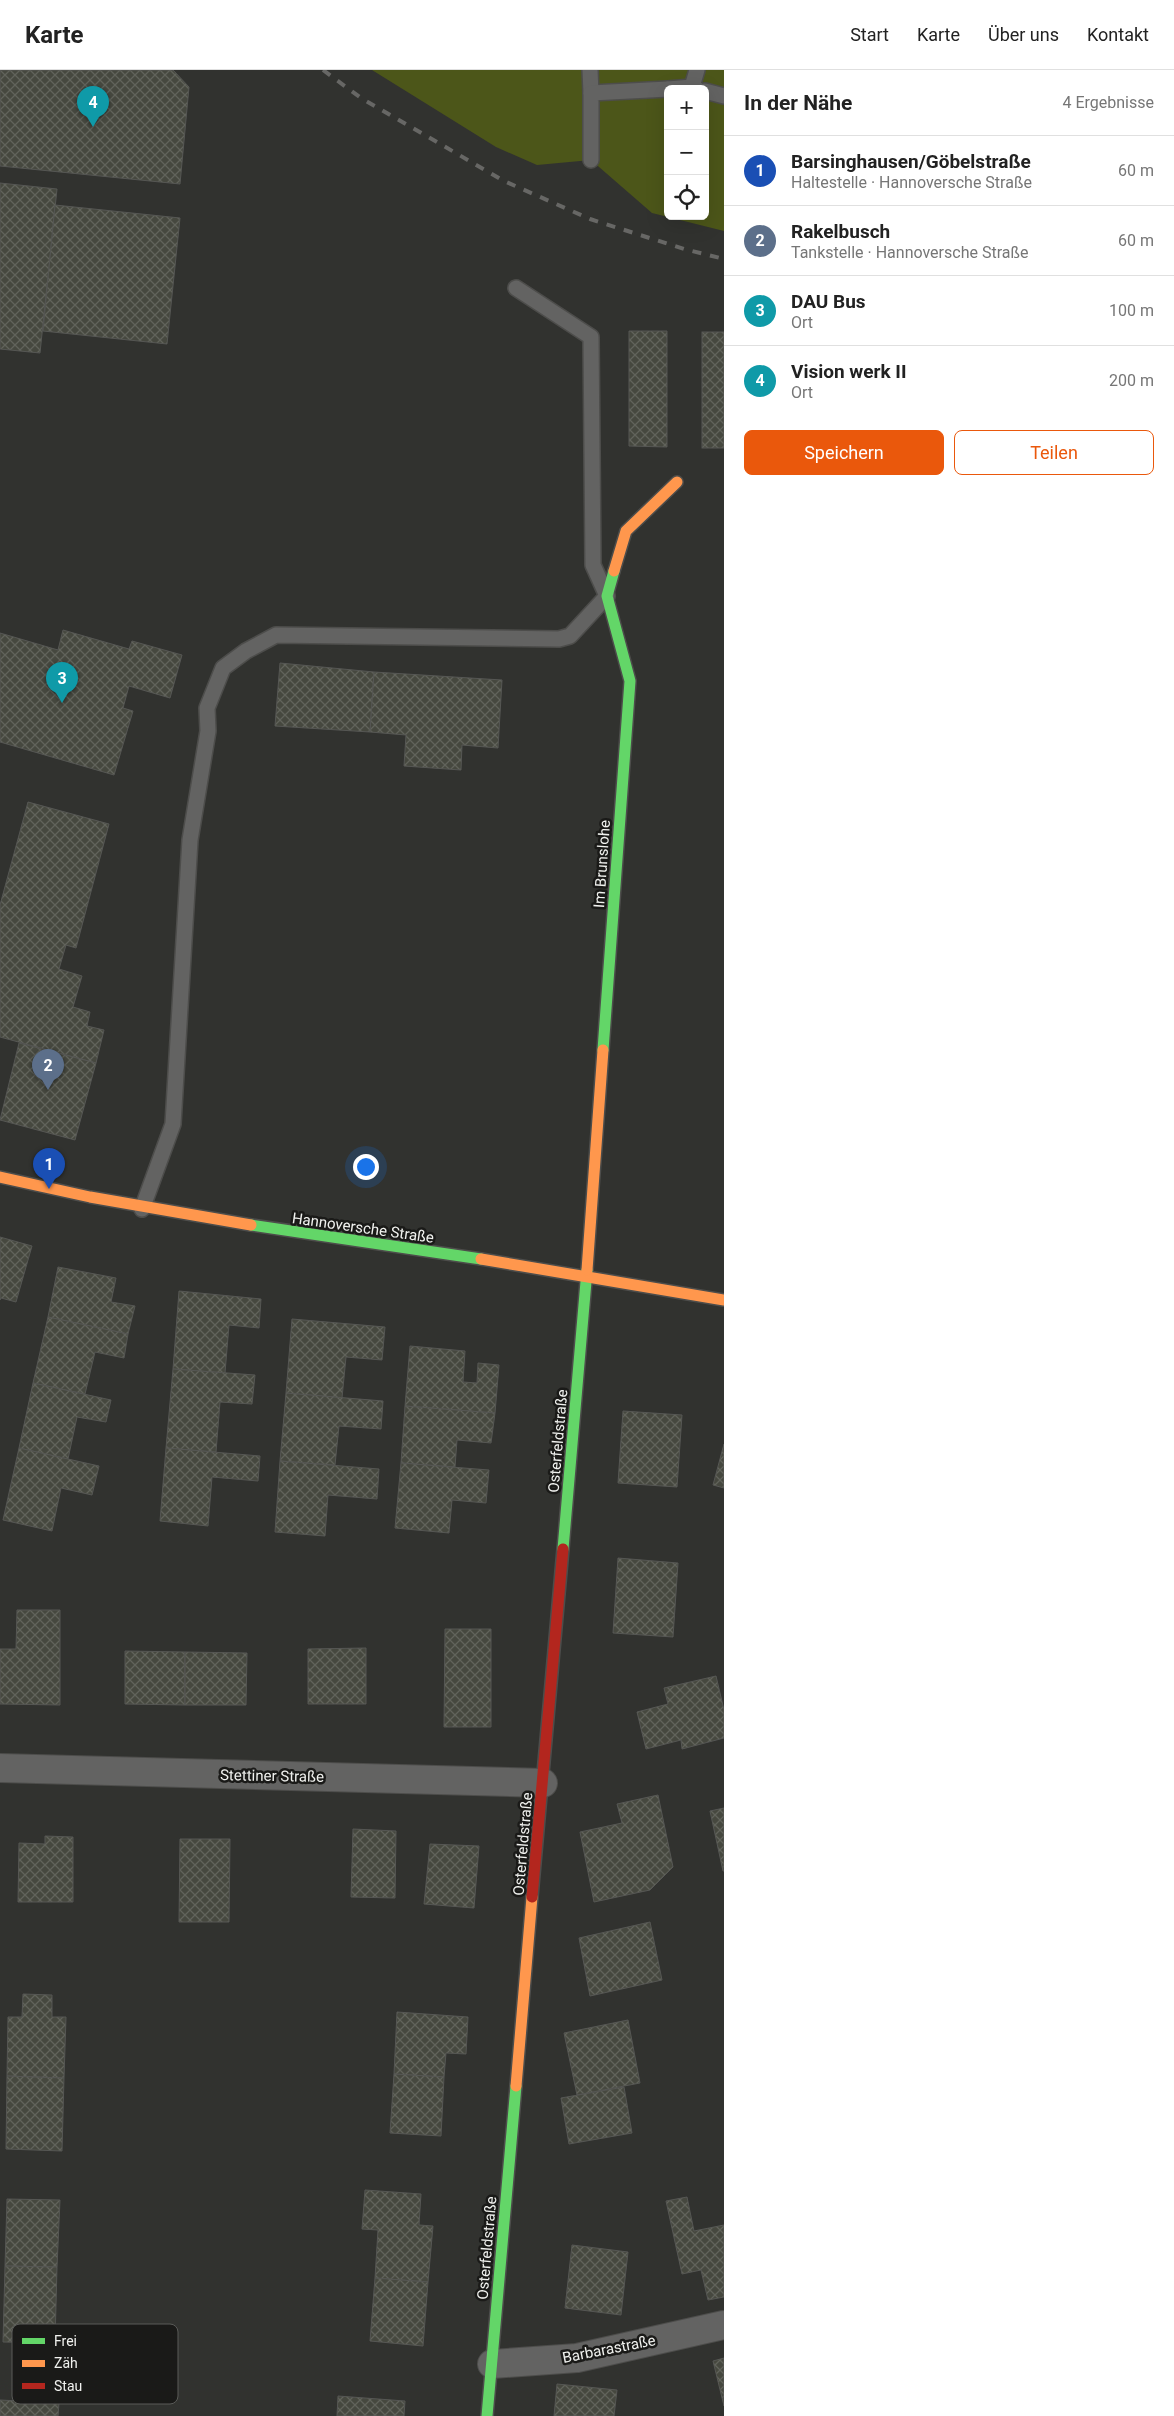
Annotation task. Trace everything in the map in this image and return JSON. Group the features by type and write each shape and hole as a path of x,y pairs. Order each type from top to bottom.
{"street":[{"path":"607,596 626,531 677,482"},
{"name":"Im Brunslohe","path":"587,1275 630,681 607,596"},
{"name":"Hannoversche Straße","path":"0,1177 142,1208 278,1231 587,1275 724,1300"},
{"name":"Osterfeldstraße","path":"487,2416 587,1275"},
{"name":"Stettiner Straße","path":"0,1768 543,1783"},
{"name":"Barbarastraße","path":"492,2364 576,2358 724,2324"}],"lane":[{"path":"590,70 592,93 590,160"},
{"path":"697,70 698,85"},
{"path":"592,93 664,89"},
{"path":"709,92 724,96"},
{"path":"142,1208 173,1124 190,840 208,731 207,708 223,668 246,651 276,636 559,639 570,636 607,596 593,565 591,336 516,288"}],"green space":[{"path":"372,70 724,70 724,231 680,220 709,220 709,85 664,85 664,216 652,213 591,160 537,165 496,147"}],"building":[{"path":"0,70 173,70 189,87 180,184 0,166"},
{"path":"0,183 57,189 40,353 0,349"},
{"path":"55,205 180,218 167,344 43,331"},
{"path":"629,331 667,331 667,447 629,446"},
{"path":"702,332 724,332 724,448 702,448"},
{"path":"63,630 129,649 132,641 182,655 170,698 129,686 123,708 133,711 114,775 0,742 0,633 58,650"},
{"path":"280,663 374,672 370,732 275,726"},
{"path":"374,672 502,680 498,748 462,745 461,770 404,766 406,735 370,732"},
{"path":"28,802 109,824 76,948 66,945 59,969 82,976 73,1007 90,1012 87,1026 104,1030 96,1063 0,1037 0,905"},
{"path":"19,1043 96,1063 75,1140 0,1120"},
{"path":"0,1237 32,1246 16,1302 1,1298 0,1300"},
{"path":"58,1267 116,1278 111,1302 135,1306 128,1334 48,1317"},
{"path":"179,1291 261,1299 259,1328 229,1325 225,1373 173,1369"},
{"path":"48,1317 128,1334 124,1358 95,1352 85,1394 33,1383"},
{"path":"292,1319 385,1327 382,1360 346,1357 342,1398 286,1393"},
{"path":"410,1346 465,1351 463,1382 477,1383 478,1363 499,1365 495,1413 405,1406"},
{"path":"173,1369 255,1375 252,1404 220,1402 216,1452 166,1448"},
{"path":"33,1383 111,1400 106,1422 77,1417 68,1459 19,1448"},
{"path":"286,1393 383,1401 381,1429 339,1426 335,1465 280,1461"},
{"path":"405,1406 495,1413 491,1443 457,1440 455,1467 401,1463"},
{"path":"623,1411 682,1415 677,1487 618,1483"},
{"path":"724,1444 724,1488 713,1485"},
{"path":"19,1448 99,1466 92,1495 61,1488 52,1531 3,1520"},
{"path":"166,1448 260,1456 258,1481 212,1477 208,1526 160,1521"},
{"path":"280,1461 379,1469 377,1499 328,1495 325,1536 275,1532"},
{"path":"401,1463 489,1470 486,1503 452,1500 449,1533 395,1528"},
{"path":"618,1558 678,1563 673,1637 613,1633"},
{"path":"17,1610 60,1610 60,1705 0,1704 0,1649 16,1649"},
{"path":"445,1629 491,1629 491,1727 444,1727"},
{"path":"366,1648 366,1704 308,1704 308,1649"},
{"path":"125,1651 185,1652 185,1705 125,1704"},
{"path":"185,1652 247,1653 246,1705 185,1705"},
{"path":"716,1676 724,1710 724,1738 682,1749 681,1740 646,1749 637,1712 668,1704 664,1688"},
{"path":"658,1795 673,1867 650,1890 594,1902 580,1832 622,1823 617,1804"},
{"path":"724,1808 724,1871 723,1871 710,1811"},
{"path":"353,1829 396,1831 395,1898 351,1897"},
{"path":"45,1836 73,1837 73,1902 18,1902 19,1843 45,1844"},
{"path":"180,1839 230,1839 229,1922 179,1922"},
{"path":"430,1844 479,1846 474,1908 424,1904"},
{"path":"650,1922 662,1980 590,1996 579,1938"},
{"path":"23,1994 52,1995 52,2017 66,2017 64,2078 7,2076 8,2017 22,2017"},
{"path":"397,2012 468,2017 466,2054 446,2053 444,2077 394,2074"},
{"path":"628,2020 640,2083 577,2095 564,2033"},
{"path":"394,2074 444,2077 441,2136 390,2133"},
{"path":"7,2076 64,2078 62,2151 6,2149"},
{"path":"624,2087 632,2133 569,2144 561,2098"},
{"path":"365,2190 421,2194 419,2225 433,2226 428,2282 375,2278 378,2230 362,2229"},
{"path":"687,2197 694,2231 724,2225 724,2297 708,2300 701,2270 682,2274 666,2201"},
{"path":"7,2199 60,2200 57,2267 5,2266"},
{"path":"572,2245 628,2252 621,2315 565,2308"},
{"path":"5,2266 57,2267 56,2324 12,2324 12,2342 3,2342"},
{"path":"375,2278 428,2282 423,2346 370,2341"},
{"path":"724,2358 724,2406 713,2361"},
{"path":"557,2384 617,2390 614,2416 554,2416"},
{"path":"338,2396 405,2401 404,2416 337,2416"},
{"path":"0,2400 12,2401 12,2404 59,2404 58,2416 0,2416"}],"railway":[{"path":"323,70 361,98 504,181 590,219 684,249 724,259"}],"traffic: fast":[{"path":"603,1050 630,681 607,596 614,571"},
{"path":"251,1225 481,1259"},
{"path":"563,1549 587,1270"},
{"path":"487,2416 516,2086"}],"traffic: slow":[{"path":"614,571 626,531 677,482"},
{"path":"587,1270 603,1050"},
{"path":"0,1177 90,1197 251,1225"},
{"path":"481,1259 724,1300"},
{"path":"516,2086 532,1897"}],"traffic: jam":[{"path":"532,1897 563,1549"}],"place":[{"name":"Vision werk II","path":"93,127"},
{"name":"DAU Bus","path":"62,703"},
{"name":"Rakelbusch","path":"48,1090"},
{"name":"Barsinghausen/Göbelstraße","path":"49,1189"}]}
